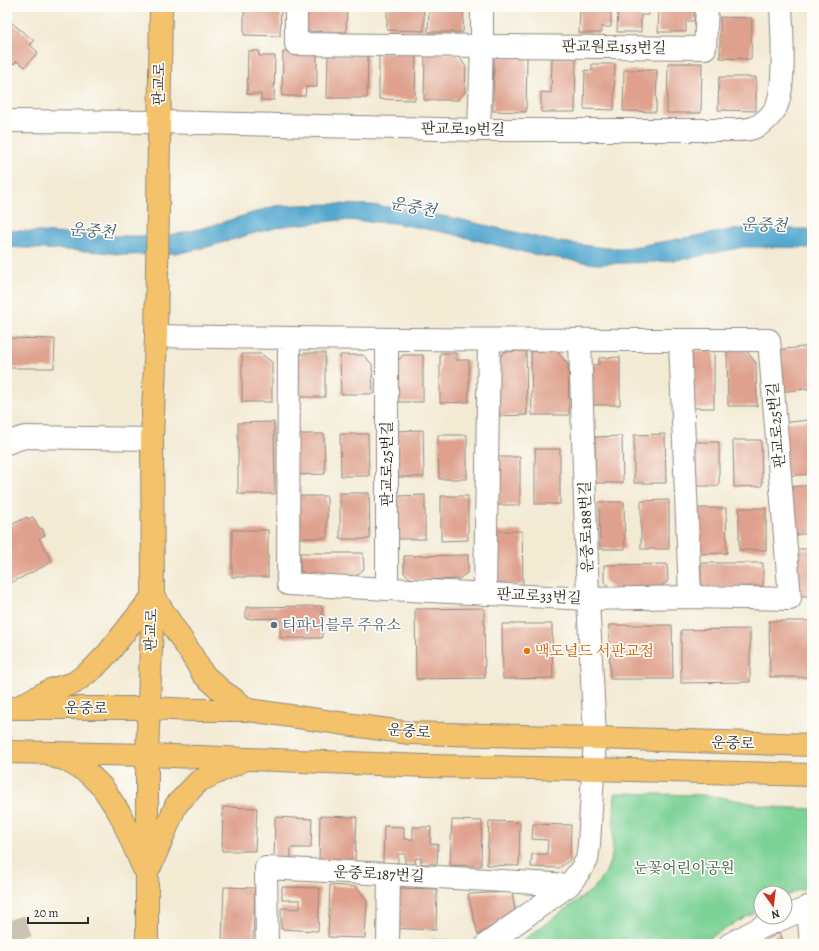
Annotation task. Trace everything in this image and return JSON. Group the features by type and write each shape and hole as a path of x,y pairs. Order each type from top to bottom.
{"main road":[{"name":"판교로","path":"146,944 147,755 153,596 152,439 156,326 161,7"},
{"path":"12,707 50,690 74,683 94,668 109,652 153,596 203,674 222,691 248,710"},
{"name":"운중로","path":"12,707 248,710 409,733 812,745"},
{"path":"16,752 64,759 88,773 99,783 120,814 147,875"},
{"name":"운중로","path":"16,752 147,755 426,766 812,775"},
{"path":"147,875 176,805 199,781 246,759"}],"street":[{"name":"판교원로153번길","path":"296,7 296,44 705,48 707,7"},
{"path":"479,130 482,7"},
{"name":"판교로19번길","path":"7,121 159,122 479,130 752,129 765,121 775,110 780,96 782,77 781,7"},
{"name":"판교로25번길","path":"156,326 289,339 769,340 790,599"},
{"name":"판교로33번길","path":"289,339 288,584 588,599 690,597 790,599"},
{"name":"판교로25번길","path":"387,339 387,589"},
{"path":"485,594 489,340"},
{"name":"운중로188번길","path":"580,340 588,599 595,738"},
{"path":"680,340 690,597"},
{"path":"7,443 25,438 152,439"},
{"path":"487,944 569,885 587,860 595,738"},
{"name":"운중로187번길","path":"267,944 266,868 569,885"},
{"path":"388,944 390,874"},
{"path":"730,944 762,927 810,906 811,944"}],"green space":[{"name":"눈꽃어린이공원","path":"615,793 702,795 771,807 812,809 812,887 793,893 793,885 753,885 753,913 698,944 518,944 592,890 605,874 612,856"}],"water":[{"path":"332,204 370,205 405,209 463,220 553,241 605,248 626,248 731,230 758,227 812,229 812,248 743,247 685,259 656,262 596,264 532,254 448,233 394,223 342,220 284,226 185,252 162,254 126,255 102,252 7,247 7,230 102,236 178,234 207,227 275,206"}],"building":[{"path":"244,7 281,7 280,36 244,35"},
{"path":"306,7 347,7 346,32 305,31"},
{"path":"387,7 424,7 424,31 387,30"},
{"path":"429,7 464,7 463,32 428,32"},
{"path":"580,7 611,7 611,27 601,27 601,33 579,33"},
{"path":"618,7 649,7 649,15 641,15 641,32 617,32"},
{"path":"659,7 694,7 694,21 686,21 686,32 658,32"},
{"path":"720,17 752,18 751,59 720,58"},
{"path":"7,19 34,41 30,45 38,52 25,67 17,61 14,64 7,58"},
{"path":"248,51 259,51 259,56 275,56 274,100 261,100 261,94 247,94"},
{"path":"283,52 317,53 317,87 306,87 305,96 282,96"},
{"path":"379,52 416,53 415,100 379,99"},
{"path":"425,53 457,54 466,67 465,92 458,100 424,100"},
{"path":"328,54 368,55 367,98 327,98"},
{"path":"494,57 527,57 526,112 493,111"},
{"path":"552,58 576,58 575,112 541,112 541,92 551,93"},
{"path":"668,63 702,63 701,113 667,113"},
{"path":"592,64 615,64 614,110 584,109 585,70 592,71"},
{"path":"624,70 657,70 656,112 623,111"},
{"path":"719,77 756,77 756,111 718,110"},
{"path":"7,338 55,339 54,368 7,368"},
{"path":"812,346 812,388 780,392 776,350"},
{"path":"714,350 714,408 689,408 689,351"},
{"path":"727,350 746,350 756,363 757,406 728,406"},
{"path":"526,351 527,415 496,416 496,363 504,352"},
{"path":"531,351 556,351 568,364 569,415 532,415"},
{"path":"304,353 325,353 325,397 293,397 293,362"},
{"path":"440,353 456,353 456,360 469,360 469,402 440,403"},
{"path":"242,354 261,354 272,362 272,402 242,402"},
{"path":"340,355 363,355 372,364 373,394 341,394"},
{"path":"403,355 423,355 423,402 395,402 395,365"},
{"path":"620,357 620,405 592,405 592,365 599,364 599,358"},
{"path":"810,420 812,428 812,474 786,476 780,423"},
{"path":"274,422 275,494 238,494 238,423"},
{"path":"423,430 424,477 396,477 395,431"},
{"path":"295,434 324,434 325,474 295,475"},
{"path":"340,434 368,434 369,476 341,476"},
{"path":"665,434 666,483 634,483 634,435"},
{"path":"438,435 467,435 467,479 439,479"},
{"path":"622,436 623,483 595,483 595,437"},
{"path":"733,440 761,440 762,486 734,487"},
{"path":"692,442 719,442 719,486 693,486"},
{"path":"535,449 560,449 560,504 535,504"},
{"path":"494,457 520,457 520,505 495,505"},
{"path":"812,485 812,533 793,535 788,487"},
{"path":"340,493 369,493 370,539 340,539"},
{"path":"425,495 425,539 397,539 397,496"},
{"path":"293,496 327,496 327,538 294,538"},
{"path":"441,496 468,496 468,540 441,541"},
{"path":"669,500 669,549 641,549 641,501"},
{"path":"599,502 624,502 625,549 600,549"},
{"path":"695,508 726,508 727,553 696,554"},
{"path":"739,508 766,508 766,550 739,550"},
{"path":"27,517 28,519 33,517 40,529 42,528 45,535 39,538 52,562 7,585 7,527"},
{"path":"232,530 268,530 268,577 232,577"},
{"path":"490,531 522,531 523,585 500,585 490,574"},
{"path":"795,549 812,549 812,596 795,596"},
{"path":"300,553 363,553 364,569 355,577 309,577 300,570"},
{"path":"468,555 468,572 459,579 413,580 404,573 404,556"},
{"path":"701,563 763,563 763,586 701,587"},
{"path":"667,564 668,581 659,588 613,589 604,582 604,565"},
{"path":"322,606 322,638 280,638 280,618 246,619 246,607"},
{"path":"484,608 485,678 416,679 415,609"},
{"path":"769,621 812,621 812,677 770,677"},
{"name":"맥도널드 서판교점","path":"502,624 552,624 553,678 503,679"},
{"path":"609,625 672,625 673,679 610,679"},
{"path":"750,629 750,682 681,683 681,630"},
{"path":"223,807 257,808 255,851 222,851"},
{"path":"320,816 357,817 355,862 319,861"},
{"path":"275,817 312,819 311,848 291,848 291,861 274,860"},
{"path":"452,820 482,821 481,866 450,865"},
{"path":"489,821 520,822 519,866 487,865"},
{"path":"533,824 571,825 570,860 559,868 531,867 532,854 547,854 548,840 532,839"},
{"path":"384,826 404,827 404,839 413,839 413,827 431,827 430,844 438,844 437,864 421,864 421,858 416,858 415,864 405,864 405,854 398,854 398,863 383,863"},
{"path":"330,885 357,887 367,901 365,938 328,937"},
{"path":"224,887 255,888 253,942 236,944 236,942 222,942"},
{"path":"282,887 320,888 318,931 281,929 281,908 300,909 300,900 282,900"},
{"path":"398,888 437,889 436,930 389,928"},
{"path":"512,892 515,910 478,935 468,894"},
{"path":"779,933 785,944 759,944"},
{"path":"428,940 448,940 448,944 428,944"}],"tunnel":[{"path":"7,932 36,923"}],"place":[{"name":"티파니블루 주유소","path":"274,625"},
{"name":"맥도널드 서판교점","path":"527,651"}],"water label":[{"name":"운중천","path":"413,207"},
{"name":"운중천","path":"764,225"},
{"name":"운중천","path":"92,231"}]}
